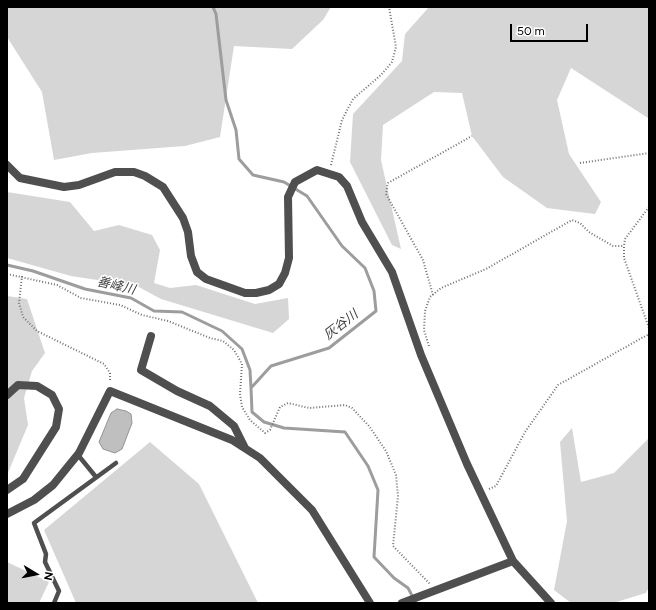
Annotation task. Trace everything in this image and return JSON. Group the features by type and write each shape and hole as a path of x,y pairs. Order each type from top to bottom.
{"street":[{"path":"7,165 20,178 64,187 79,185 115,172 134,172 145,176 163,187 183,218 188,232 191,256 197,272 206,279 245,293 256,293 269,290 278,284 285,273 289,258 288,197 295,182 317,170 339,177 347,186 362,222 392,272 421,355 467,464 513,561 551,603"},
{"path":"150,336 141,370 177,391 210,406 234,426 246,448"},
{"path":"7,395 18,385 37,386 52,395 59,409 56,427 23,479 7,490"},
{"path":"7,514 34,500 53,485 78,455 89,436 110,391 232,440 246,448 270,466 312,510 370,603"},
{"path":"402,603 513,561"}],"lane":[{"path":"78,455 96,477"},
{"path":"54,603 60,591 45,562 46,554 34,523 116,463"}],"path":[{"path":"329,174 342,120 353,99 381,75 392,62 396,47 389,7"},
{"path":"433,295 422,260 386,194 388,183 472,136"},
{"path":"580,163 649,153"},
{"path":"649,207 625,239 624,246 624,258 649,328"},
{"path":"429,348 424,330 425,311 430,297 441,288 486,269 572,220 580,223 589,232 613,246 624,246"},
{"path":"7,274 22,276 56,285 81,298 120,305 142,315 168,321 210,338 223,341 234,350 242,364 240,394 242,407 250,420 265,433 270,430 280,407 288,403 309,408 345,405 352,408 368,426 386,451 396,475 398,496 394,546 437,590"},
{"path":"22,276 19,303 23,317 37,331 104,364 110,373 110,391"},
{"path":"481,493 496,486 525,432 558,385 649,334"}],"shaded area":[{"path":"7,7 331,7 323,20 292,49 234,46 220,137 185,146 92,153 54,160 42,92 7,37"},
{"path":"429,7 649,7 649,117 648,118 571,68 557,100 569,154 601,202 595,214 547,208 503,177 472,136 462,93 434,92 383,125 381,160 401,249 392,245 350,162 353,114 402,61 405,34"},
{"path":"7,192 70,202 94,231 119,225 152,235 160,250 154,283 170,288 196,285 255,304 288,298 289,319 273,333 161,299 137,286 71,276 7,258"},
{"path":"7,296 27,299 45,353 32,371 24,398 28,425 7,475"},
{"path":"572,428 581,482 614,473 649,438 649,587 646,593 613,603 571,603 554,590 567,521 560,442"},
{"path":"150,442 199,484 258,603 76,603 44,530"},
{"path":"7,562 49,582 39,603 7,603"}],"building":[{"path":"117,409 131,414 132,423 122,449 115,453 103,449 99,442 111,413"}],"waterway":[{"name":"灰谷川","path":"213,7 216,14 226,100 236,130 239,159 253,175 284,182 307,196 342,246 365,268 374,291 376,311 329,348 271,366 251,388 252,412 264,422 284,428 345,432 368,466 378,490 374,557 394,578 408,588 416,603"},
{"name":"善峰川","path":"7,265 33,271 85,289 131,298 154,311 182,312 222,331 242,349 250,370 251,388"}]}
